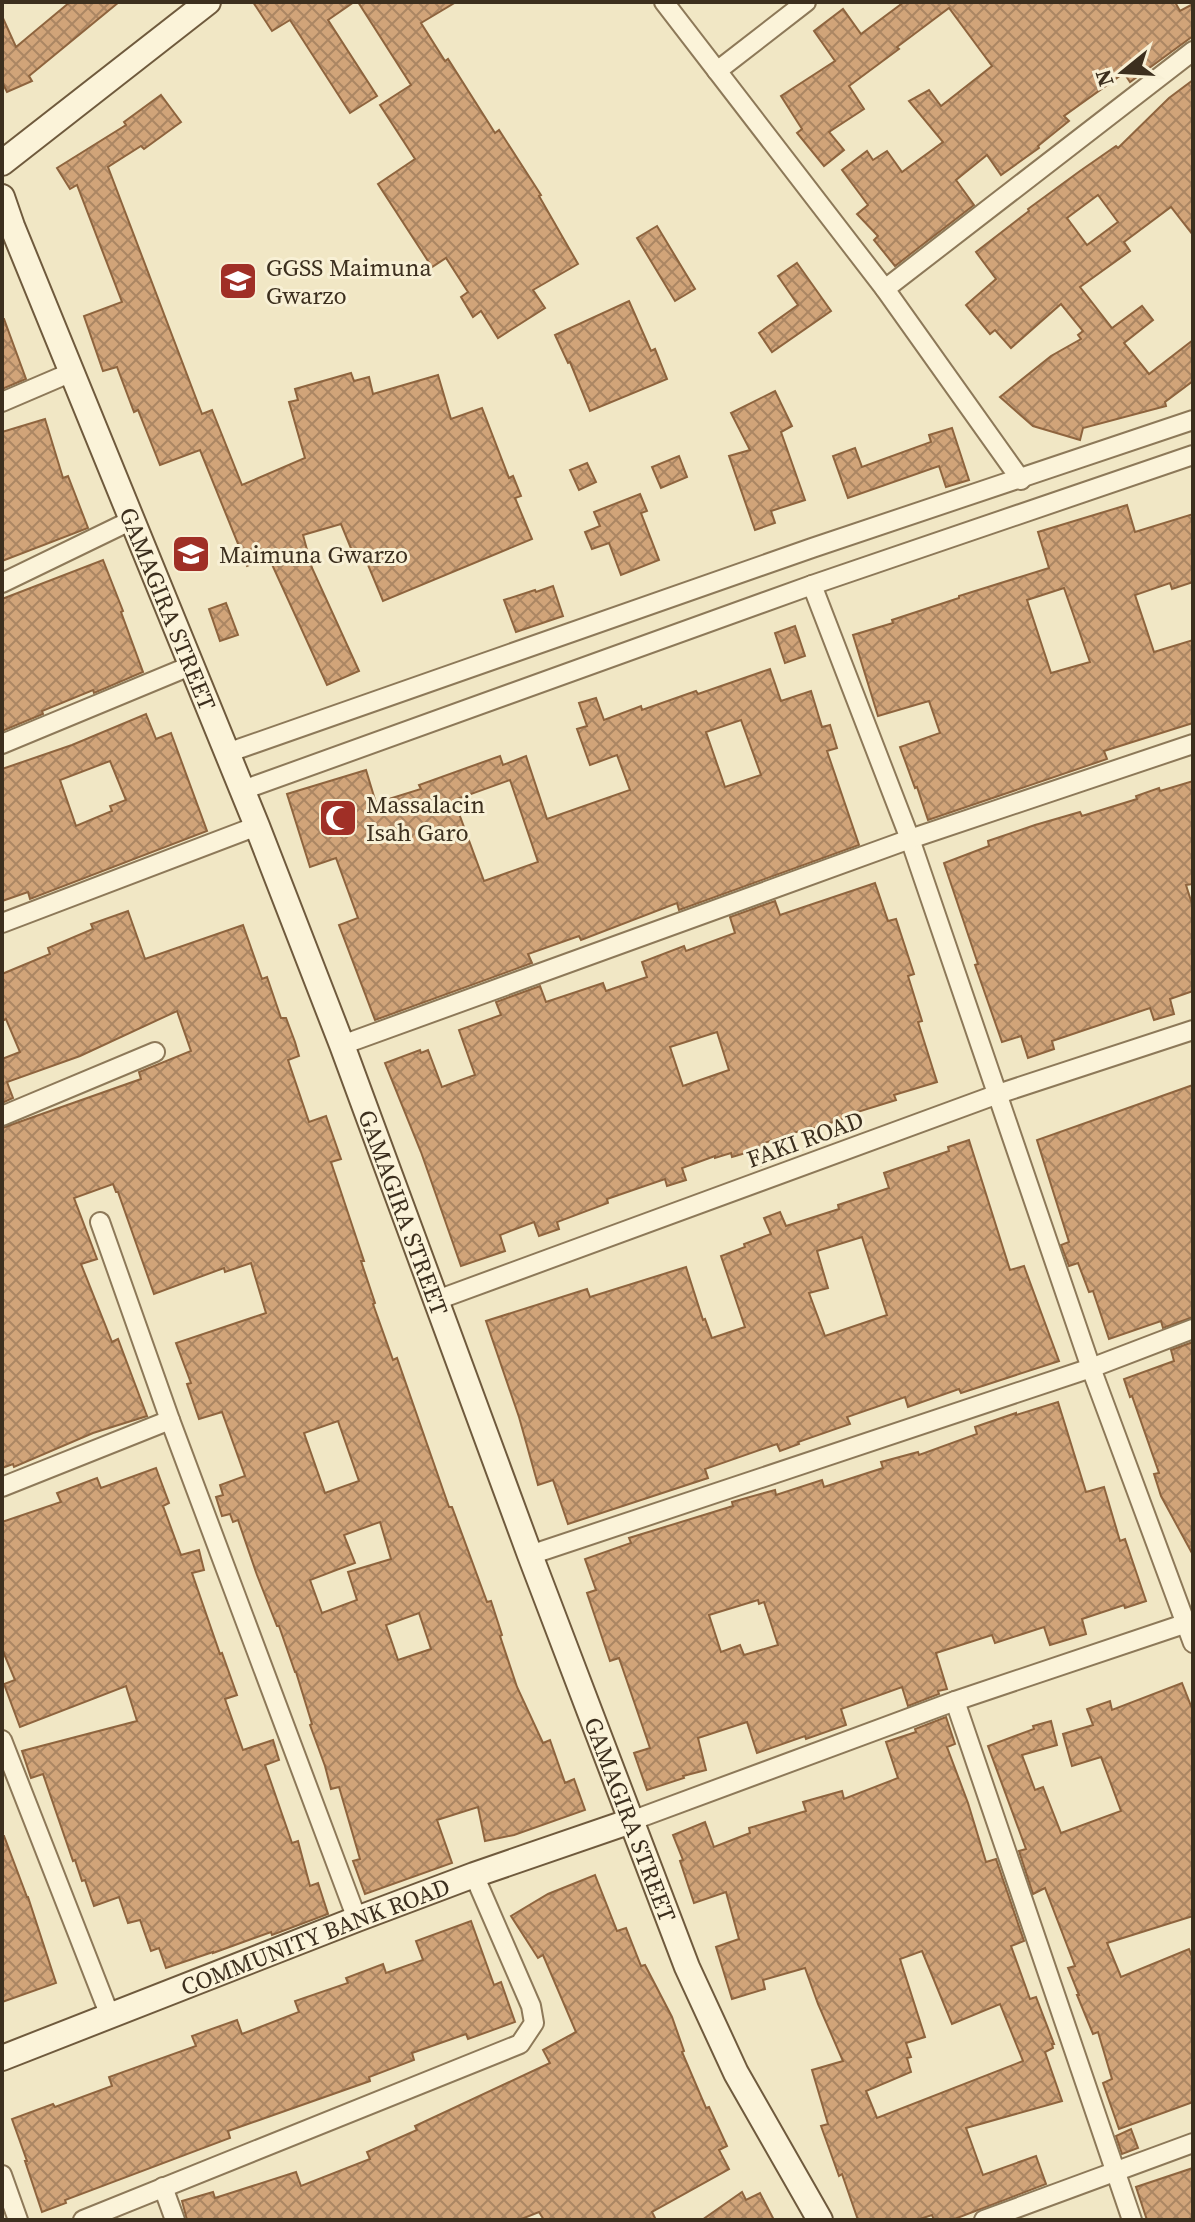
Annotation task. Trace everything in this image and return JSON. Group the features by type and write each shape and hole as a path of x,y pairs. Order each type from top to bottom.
{"street":[{"path":"2,163 208,2"},
{"path":"664,2 885,289 1021,480"},
{"path":"717,71 806,2"},
{"path":"885,289 1193,51"},
{"name":"GAMAGIRA STREET","path":"2,197 7,228 72,372 243,790 342,1045 530,1555 687,1967 736,2073 820,2220"},
{"path":"2,402 72,372"},
{"path":"227,753 812,548 1193,420"},
{"path":"243,790 812,585 1193,455"},
{"path":"2,583 132,520"},
{"path":"812,585 910,839 1091,1368 1190,1623 1193,1643"},
{"path":"2,744 190,666"},
{"path":"342,1045 910,839 1193,744"},
{"path":"2,923 257,826"},
{"name":"FAKI ROAD","path":"437,1300 998,1094 1193,1030"},
{"path":"2,1116 155,1052"},
{"path":"100,1222 170,1420 357,1919"},
{"path":"530,1555 1091,1368 1193,1329"},
{"path":"2,1487 170,1420"},
{"path":"631,1821 955,1701 1190,1623"},
{"path":"955,1701 1132,2220"},
{"path":"2,1740 110,2016"},
{"name":"COMMUNITY BANK ROAD","path":"2,2058 357,1919 631,1821"},
{"path":"83,2220 520,2044 534,2023 531,2006 474,1875"},
{"path":"984,2220 1193,2143"},
{"path":"2,2175 18,2220"},
{"path":"163,2187 175,2220"}],"building":[{"path":"70,2 119,2 29,76 32,81 7,92 2,82 2,16 16,47"},
{"path":"253,2 354,2 328,20 377,96 350,113 290,20 272,31"},
{"path":"358,2 456,2 421,23 495,133 499,130 541,195 578,264 533,290 545,308 498,338 481,311 473,317 461,297 468,292 446,258 432,267 378,184 415,159 380,105 411,85"},
{"path":"904,2 1175,2 1180,11 1193,4 1193,36 1130,82 1124,73 1064,116 1069,121 1039,148 1001,175 987,155 956,180 974,205 895,266 874,240 878,236 857,214 868,205 842,170 867,151 873,160 887,151 902,172 943,142 909,101 929,90 941,106 992,66 949,8 849,86 864,109 829,132 844,150 824,166 797,133 802,129 781,96 835,61 814,31 843,9 861,34"},
{"path":"1193,80 1193,235 1171,207 1124,242 1130,251 1080,287 1112,328 1142,306 1153,320 1124,343 1149,374 1193,340 1193,381 1165,402 1166,406 1083,428 1080,440 1033,426 1000,397 1051,356 1081,339 1078,335 1083,331 1061,304 1011,348 995,330 990,334 966,305 996,279 976,252 1028,209 1116,146 1118,148 1169,98","holes":["1098,195 1118,222 1087,245 1067,218"]},
{"path":"161,95 181,122 144,149 141,146 108,167 202,414 212,410 242,485 305,458 289,402 298,400 295,389 351,373 354,381 369,377 373,394 438,375 451,419 482,408 509,478 513,476 521,496 515,498 532,539 383,601 366,560 357,563 341,524 303,535 312,568 359,671 327,685 270,560 247,566 200,450 160,465 138,410 134,412 117,367 103,371 84,316 122,302 77,185 70,189 57,168 126,125 124,122"},
{"path":"657,226 695,289 675,301 637,238"},
{"path":"797,263 831,311 772,352 759,333 798,305 778,276"},
{"path":"629,301 667,379 590,411 555,335"},
{"path":"2,319 26,379 2,389"},
{"path":"775,391 792,426 781,432 805,500 771,511 775,523 755,530 729,456 750,450 731,413"},
{"path":"45,419 63,478 68,476 88,528 2,561 2,432"},
{"path":"952,428 969,480 946,487 939,466 848,498 833,456 855,448 862,467 931,442 929,435"},
{"path":"679,456 687,477 661,488 652,467"},
{"path":"587,463 596,482 579,490 570,470"},
{"path":"640,494 647,511 641,513 659,560 621,575 609,543 592,549 585,532 600,526 594,512"},
{"path":"1127,505 1135,532 1193,514 1193,582 1172,589 1170,583 1135,595 1154,652 1193,640 1193,723 1104,751 1107,759 928,820 900,747 940,733 929,701 878,716 853,635 893,623 892,620 959,596 1049,568 1038,532","holes":["1064,588 1090,662 1051,673 1027,600"]},
{"path":"103,560 143,672 42,711 43,714 2,731 2,599"},
{"path":"553,586 563,616 516,632 504,600"},
{"path":"226,603 238,635 220,641 209,609"},
{"path":"795,626 805,656 785,663 775,633"},
{"path":"770,669 781,701 811,691 822,727 830,725 837,748 827,751 859,845 679,910 677,903 581,940 579,936 528,954 532,963 375,1020 339,925 358,918 336,858 310,867 287,794 366,770 376,803 421,789 419,785 500,756 503,765 526,756 547,819 630,790 617,755 590,765 577,729 587,726 579,703 596,698 604,720 641,706 642,710 696,691 698,694","holes":["741,720 761,775 725,787 706,732","510,780 538,862 484,881 454,800"]},
{"path":"146,714 156,739 171,733 207,831 30,899 28,892 2,901 2,769 72,745","holes":["110,761 126,800 110,806 112,811 76,826 60,780"]},
{"path":"1193,781 1193,884 1186,885 1193,907 1193,991 1170,999 1174,1014 1154,1020 1150,1008 1052,1041 1054,1049 1028,1058 1021,1036 1002,1042 944,863 989,846 988,841 1035,825 1080,812 1082,816 1137,799 1136,796 1159,788 1160,791"},
{"path":"875,883 888,921 896,919 914,974 908,976 922,1021 918,1022 937,1082 894,1095 896,1100 855,1115 764,1143 771,1162 755,1168 749,1152 732,1157 731,1153 715,1156 682,1168 686,1180 667,1186 665,1179 607,1199 608,1203 557,1222 559,1229 539,1236 534,1222 500,1235 505,1251 461,1266 421,1152 385,1063 428,1050 442,1087 475,1075 459,1030 501,1015 496,1002 540,986 546,1002 603,983 606,991 647,977 642,962 684,946 686,951 735,933 730,917 775,901 780,915","holes":["717,1032 729,1070 683,1086 670,1047"]},
{"path":"128,911 145,959 243,925 262,979 267,977 281,1018 286,1018 295,1042 299,1056 288,1060 309,1122 326,1116 341,1159 331,1162 364,1261 361,1261 373,1304 393,1360 397,1358 449,1507 452,1507 487,1602 491,1601 517,1687 543,1743 550,1740 565,1783 574,1779 585,1810 514,1835 485,1841 478,1807 437,1820 452,1863 365,1894 353,1861 360,1859 339,1787 331,1789 279,1626 238,1520 233,1522 230,1514 222,1516 216,1497 223,1495 220,1485 245,1476 222,1412 199,1419 187,1384 191,1383 176,1343 266,1313 251,1263 225,1272 224,1268 154,1294 113,1184 74,1198 97,1259 81,1264 112,1342 118,1339 147,1416 93,1433 14,1467 13,1464 2,1468 2,1128 141,1079 139,1072 191,1051 177,1011 80,1056 7,1082 13,1098 2,1103 2,1059 20,1052 6,1019 2,1021 2,974 50,954 48,948 93,929 91,924","holes":["338,1421 359,1481 325,1493 304,1433","380,1522 391,1559 348,1572 357,1600 322,1613 310,1580 355,1563 344,1535","419,1613 431,1649 398,1660 386,1625"]},
{"path":"1193,1085 1193,1317 1163,1328 1161,1321 1109,1339 1093,1291 1089,1292 1078,1263 1069,1266 1061,1245 1069,1242 1037,1140"},
{"path":"969,1140 1010,1270 1024,1266 1059,1361 908,1407 905,1397 847,1417 850,1424 799,1444 780,1451 777,1444 705,1469 708,1478 568,1524 553,1480 538,1485 519,1417 486,1321 587,1289 590,1297 686,1267 712,1338 745,1327 721,1256 771,1234 764,1218 780,1212 786,1226 839,1209 838,1205 889,1188 884,1173 949,1151 948,1147","holes":["862,1237 887,1315 825,1336 809,1293 828,1288 817,1251"]},
{"path":"1193,1342 1193,1555 1161,1496 1154,1474 1159,1473 1124,1379 1174,1361 1171,1350"},
{"path":"1058,1402 1086,1492 1104,1487 1120,1541 1125,1539 1146,1601 1082,1619 1086,1634 1050,1645 1044,1627 995,1643 992,1635 936,1653 947,1689 908,1706 902,1687 841,1709 846,1725 806,1739 805,1736 757,1753 747,1722 698,1738 706,1770 647,1790 634,1753 650,1748 619,1658 610,1661 587,1593 596,1590 585,1559 631,1543 629,1538 733,1506 732,1502 775,1490 776,1495 822,1480 824,1487 883,1468 881,1462 918,1452 919,1455 977,1434 975,1427","holes":["758,1600 759,1604 764,1602 778,1645 744,1655 740,1645 721,1652 709,1615"]},
{"path":"156,1468 169,1503 163,1506 181,1555 199,1550 204,1570 192,1573 237,1695 225,1699 243,1750 273,1740 279,1760 265,1765 292,1843 298,1841 310,1886 318,1883 328,1914 166,1968 159,1948 151,1951 140,1920 128,1923 119,1897 94,1906 85,1880 82,1881 73,1861 43,1774 31,1778 22,1751 137,1721 126,1686 20,1727 4,1684 15,1680 2,1649 2,1522 61,1502 57,1493 97,1478 101,1488"},
{"path":"1182,1683 1193,1711 1193,1916 1107,1943 1121,1977 1189,1949 1193,1959 1193,2102 1119,2129 1103,2083 1112,2079 1098,2032 1093,2034 1077,1995 1068,1968 1075,1966 1045,1888 1033,1894 1019,1851 1026,1849 988,1746 1051,1721 1057,1745 1022,1755 1035,1790 1043,1787 1061,1833 1121,1811 1101,1757 1072,1766 1063,1734 1093,1725 1087,1709 1110,1701 1112,1710"},
{"path":"946,1717 955,1744 947,1747 986,1862 996,1859 1024,1941 1011,1946 1030,1999 1036,1997 1054,2044 1045,2052 1062,2101 966,2128 983,2175 1036,2156 1046,2184 952,2220 934,2220 932,2215 917,2220 858,2220 821,2126 828,2124 812,2070 843,2061 805,1968 763,1980 765,1989 732,1999 716,1947 739,1939 726,1892 694,1903 673,1835 705,1822 714,1847 750,1833 749,1828 806,1811 803,1802 842,1791 844,1799 898,1778 886,1742 916,1732 915,1729","holes":["922,1951 952,2024 1000,2004 1023,2061 877,2118 866,2091 911,2072 907,2058 911,2057 906,2043 925,2037 900,1959"]},
{"path":"2,1836 28,1897 56,1983 2,2002"},
{"path":"595,1875 617,1931 626,1928 641,1966 645,1965 672,2017 682,2052 706,2108 709,2107 727,2146 719,2150 729,2169 652,2212 656,2220 544,2220 539,2212 519,2220 187,2220 182,2201 213,2192 215,2198 296,2172 301,2186 370,2159 367,2152 417,2130 415,2126 550,2063 543,2050 576,2032 543,1955 538,1958 511,1916 548,1894"},
{"path":"471,1921 494,1985 501,1982 515,2022 468,2039 466,2034 412,2053 414,2060 369,2077 370,2081 228,2131 230,2138 65,2200 66,2203 42,2212 12,2119 112,2086 109,2077 196,2046 192,2036 237,2020 242,2034 299,2012 295,2001 348,1983 346,1978 383,1964 386,1973 423,1960 416,1941"},
{"path":"1131,2129 1138,2148 1122,2154 1116,2136"},
{"path":"1193,2168 1193,2220 1147,2220 1136,2187"},
{"path":"742,2192 746,2200 760,2193 774,2220 702,2220"}],"place":[{"name":"GGSS Maimuna Gwarzo","path":"238,281"},
{"name":"Maimuna Gwarzo","path":"191,554"},
{"name":"Massalacin Isah Garo","path":"338,818"}]}
